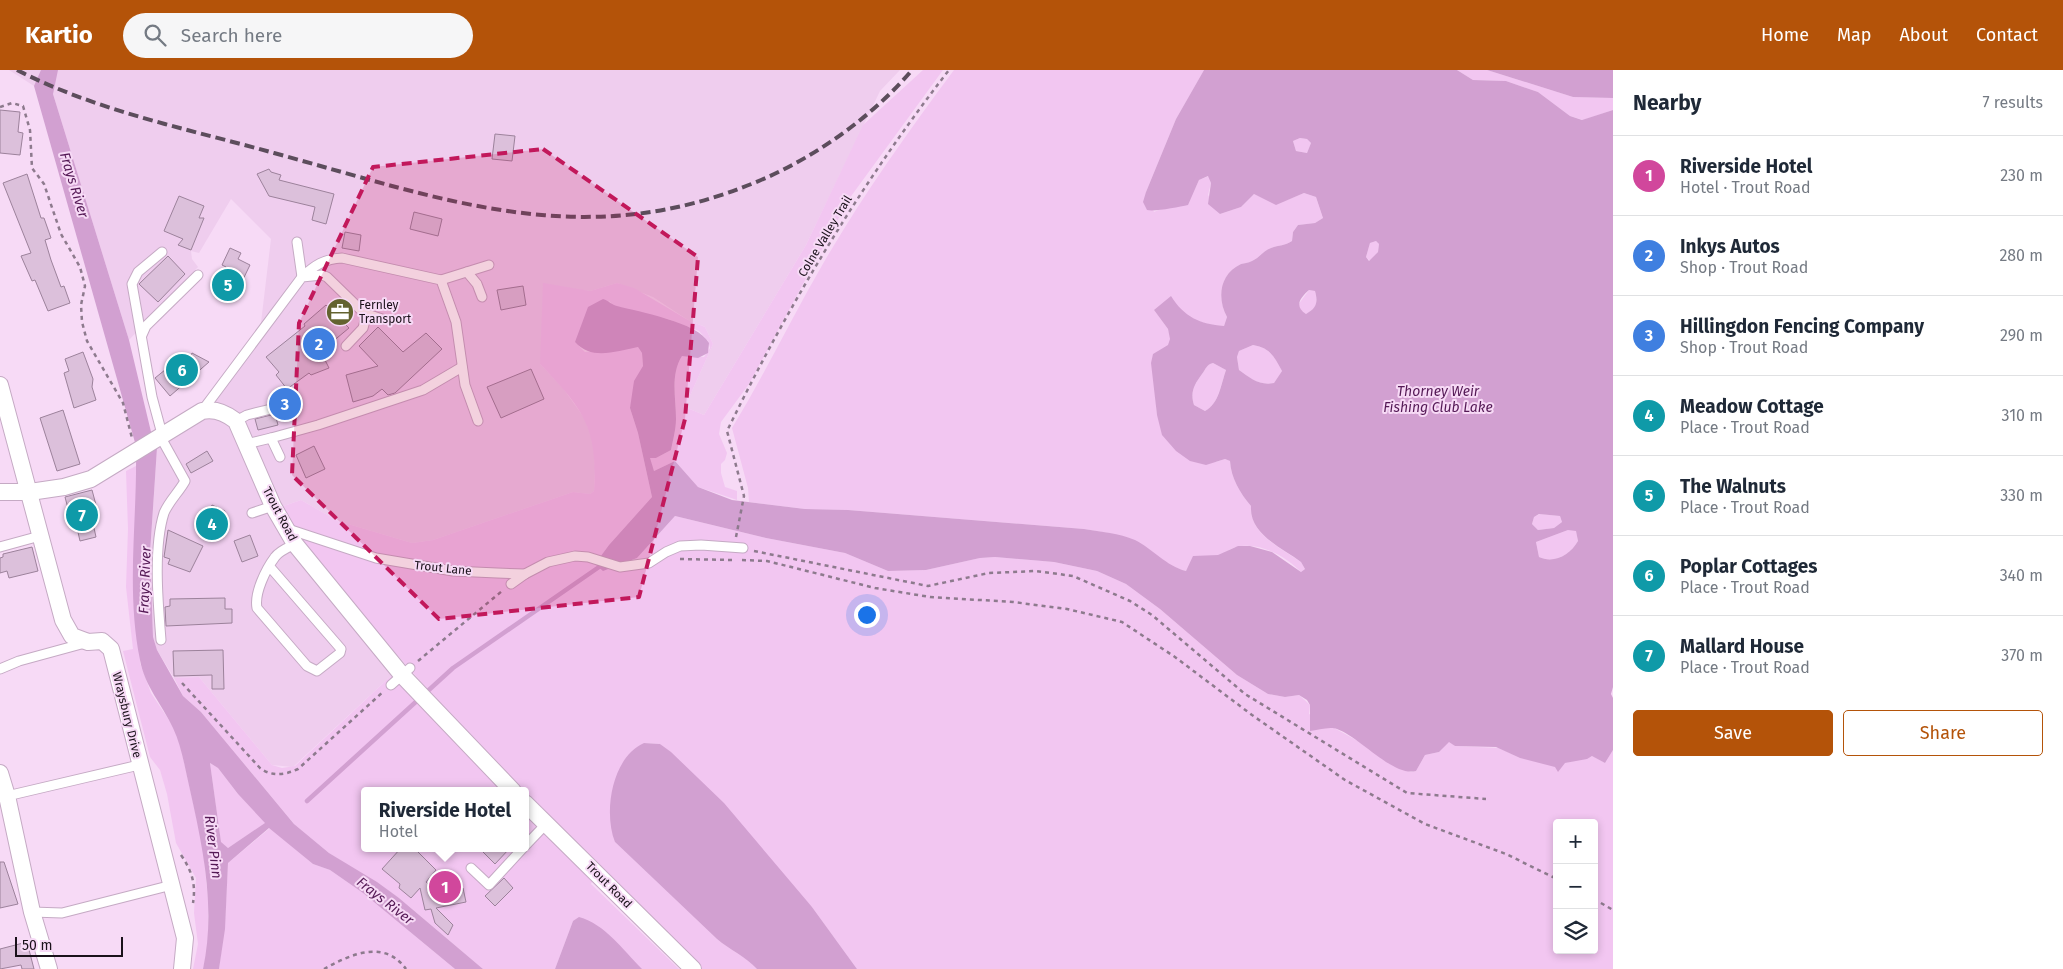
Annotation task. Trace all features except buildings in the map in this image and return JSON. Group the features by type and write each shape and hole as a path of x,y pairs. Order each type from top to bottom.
{"street":[{"name":"Wraysbury Drive","path":"0,385 30,492 40,536 68,630 72,636 88,642 102,641 111,648 185,938 182,969"},
{"path":"0,492 30,492 64,487 91,479 202,411 222,412 236,421"},
{"name":"Trout Road","path":"236,421 273,506 288,528 295,544 403,677 509,787"},
{"path":"0,773 7,796 32,912 49,969"},
{"name":"Trout Road","path":"529,807 693,969"}],"lane":[{"path":"298,242 302,277"},
{"path":"161,640 158,546 164,513 185,481 161,435 152,397 132,281 138,272 162,252"},
{"path":"202,411 302,277 316,264 328,259 342,258 441,280 489,265"},
{"path":"467,272 477,284 482,297"},
{"path":"142,336 146,326 198,275"},
{"path":"302,277 322,275 327,277 364,313 382,319"},
{"path":"441,280 456,322 465,385 478,421"},
{"path":"346,346 363,328 366,320 364,313"},
{"path":"246,444 318,425 423,390 462,367"},
{"path":"236,421 272,409"},
{"path":"271,438 280,457"},
{"path":"252,513 273,506"},
{"name":"Trout Lane","path":"288,528 360,554 394,562 453,571 525,574 548,562 564,557 581,555 613,567 640,565 652,562 658,557"},
{"path":"0,547 40,536"},
{"path":"270,567 341,649 340,653 321,669 312,670 307,666 256,608 257,594 270,567 276,555 295,544"},
{"path":"658,557 673,548 686,546 743,548"},
{"path":"511,584 525,574"},
{"path":"0,670 19,660 88,642"},
{"path":"7,796 140,765"},
{"path":"529,842 546,824"},
{"path":"471,868 489,885 519,852"},
{"path":"32,912 62,913 172,885"}],"path":[{"name":"Colne Valley Trail","path":"736,536 744,496 727,431 835,232 879,166 949,70"},
{"path":"0,107 12,103 23,106 30,130 32,168 44,184 61,234 80,266 85,286 81,305 82,322 87,341 124,403 136,451"},
{"path":"743,548 871,576 928,586 989,573 1036,571 1073,576 1130,601 1152,616 1245,694 1407,793 1486,799"},
{"path":"658,557 767,561 875,588 930,597 1013,602 1067,609 1122,622 1174,657 1252,715 1345,780 1426,824 1506,854 1553,877"},
{"path":"182,684 260,768 272,774 282,775 298,770 511,584"},
{"path":"1598,901 1613,910"},
{"path":"324,969 341,960 374,950 395,957 406,969"}],"highlighted area":[{"path":"543,149 698,257 685,419 639,597 439,619 292,475 299,323 373,167"}],"shaded area":[{"path":"9,70 900,70 880,91 806,245 704,415 685,407 713,344 705,327 688,320 653,297 617,283 590,291 580,290 540,364 562,387 585,419 593,440 594,491 590,494 573,492 433,540 412,543 338,521 301,500 278,508 229,414 203,400 225,379 260,331 271,239 231,199 199,253 191,251 192,259 198,267 129,340 53,94 34,86"},
{"path":"923,70 943,70 849,199 749,384 721,422 719,434 727,453 725,460 721,464 721,473 725,487 737,491 737,500 698,487 675,461 654,471 649,458 656,458 671,450 676,422 674,386 678,363 682,356 704,357 710,348 708,341 699,331 668,319 614,306 609,301 575,342 585,352 638,347 642,353 643,366 630,408 638,433 652,497 599,559 574,555 526,575 574,557 613,567 637,558 675,516 766,538 845,553 888,571 926,570 980,558 995,557 1054,562 1097,571 1126,584 1160,609 1237,675 1268,694 1285,697 1299,695 1310,705 1309,714 1365,745 1392,765 1411,772 1416,771 1425,755 1439,752 1449,741 1455,746 1499,748 1520,758 1565,763 1593,756 1605,763 1613,750 1613,969 857,969 812,907 660,744 644,743 615,842 717,939 748,960 757,969 700,969 529,798 529,787 518,787 458,723 365,618 278,508 301,500 338,521 412,543 433,540 573,492 590,494 594,491 595,469 593,450 585,420 567,394 540,364 543,283 590,291 617,283 634,288 688,320 705,327 713,344 685,407 704,415 806,245 863,125"},
{"path":"954,70 1204,70 1176,119 1146,192 1154,212 1186,202 1199,180 1209,176 1211,183 1208,195 1220,214 1241,207 1254,194 1275,202 1284,201 1304,193 1316,197 1323,218 1315,223 1298,225 1293,232 1292,241 1268,249 1254,260 1234,268 1228,274 1224,280 1221,295 1227,317 1224,326 1197,321 1176,305 1154,310 1168,329 1171,340 1155,391 1157,415 1216,462 1225,459 1230,461 1237,485 1251,506 1252,516 1260,532 1275,545 1301,562 1305,569 1301,572 1280,555 1254,546 1232,548 1219,555 1197,558 1186,571 1168,564 1125,538 1084,529 848,510 805,509 749,502 748,488 732,428 812,283 854,212"},
{"path":"1457,70 1487,70 1573,97 1613,98 1613,110 1583,120 1570,116 1538,92 1506,81 1473,80"},
{"path":"1300,138 1307,139 1311,143 1307,153 1296,151 1293,141"},
{"path":"1376,241 1379,244 1378,252 1370,261 1366,257 1370,243"},
{"path":"1309,290 1315,291 1316,302 1314,307 1306,314 1301,311 1298,305"},
{"path":"1253,345 1268,351 1282,371 1274,383 1260,382 1239,370 1237,357 1239,351"},
{"path":"1213,363 1226,370 1219,393 1210,408 1205,411 1194,405 1193,392 1206,367"},
{"path":"205,416 226,416 276,517 394,673 293,767 272,765 199,677 174,678 157,650 153,638 150,553 157,448"},
{"path":"136,466 140,663 151,693 173,726 180,744 203,847 208,899 208,949 203,969 193,969 198,944 194,913 196,878 176,843 167,794 160,770 150,757 123,651 133,649 126,587 128,529 126,471"},
{"path":"1540,514 1560,516 1562,522 1554,528 1538,530 1532,524 1534,517"},
{"path":"1568,530 1576,530 1578,541 1571,550 1556,559 1539,557 1536,542"},
{"path":"394,673 504,787 361,787 361,852 529,852 529,811 595,875 591,884 679,969 641,969 573,921 555,969 483,969 399,898 329,853 295,825 201,712 183,696 174,678 199,677 272,765 282,768 295,766"},
{"path":"210,763 218,768 238,794 266,823 228,848 221,843"},
{"path":"270,828 313,864 330,870 363,893 455,969 219,969 225,921 228,863"}],"water":[{"name":"Frays River","path":"41,70 58,70 53,94 129,340 152,436 136,446 34,86"},
{"name":"Thorney Weir Fishing Club Lake","path":"1204,70 1457,70 1473,80 1506,81 1538,92 1570,116 1582,120 1613,110 1613,687 1611,694 1613,698 1613,750 1605,763 1592,756 1587,759 1565,763 1558,772 1555,767 1520,758 1496,747 1455,746 1449,742 1439,752 1425,755 1416,771 1397,768 1346,733 1337,729 1327,728 1310,731 1310,705 1307,700 1299,695 1285,697 1268,694 1237,675 1160,609 1126,584 1097,571 1054,562 995,557 980,558 926,570 888,571 845,553 766,538 675,516 637,558 603,571 595,564 609,545 652,497 638,433 630,408 634,381 643,366 642,353 638,347 597,353 582,348 575,342 588,307 603,299 615,305 681,324 693,329 709,343 708,353 698,358 682,356 678,363 674,387 676,423 671,450 656,458 650,458 654,471 675,461 698,487 732,500 805,509 848,510 1084,529 1110,533 1135,540 1172,565 1186,571 1193,556 1218,555 1238,546 1250,546 1272,552 1301,572 1305,569 1301,562 1268,539 1255,524 1251,506 1237,485 1230,461 1225,459 1206,465 1190,461 1176,451 1162,435 1157,415 1151,363 1153,354 1168,345 1170,339 1168,329 1154,310 1171,296 1181,309 1193,318 1224,326 1227,317 1221,295 1224,280 1228,274 1241,264 1254,260 1268,249 1292,241 1293,232 1298,225 1315,223 1323,218 1316,197 1304,193 1276,205 1254,194 1241,207 1220,214 1208,204 1211,183 1208,176 1199,180 1188,205 1161,210 1147,210 1143,202 1146,192 1176,119","holes":["1300,138 1307,139 1311,143 1307,153 1296,151 1293,141","1376,241 1379,244 1378,252 1369,261 1366,257 1370,243","1309,290 1315,291 1316,304 1306,314 1299,305 1303,296","1253,345 1259,346 1271,354 1282,371 1274,383 1260,382 1239,370 1237,357 1239,351","1213,363 1226,370 1216,399 1210,408 1205,411 1194,405 1193,392 1197,382 1209,365","1539,514 1560,516 1562,522 1554,528 1538,530 1532,524 1534,517","1568,530 1576,531 1578,541 1566,554 1556,559 1539,557 1536,542"]},
{"path":"1487,70 1613,70 1613,98 1573,97"},
{"path":"157,448 150,553 153,637 157,650 183,696 201,712 294,824 329,853 377,882 399,898 483,969 455,969 363,893 330,870 313,864 269,828 228,863 225,929 219,969 203,969 207,946 208,901 199,834 179,743 169,719 154,695 142,670 136,634 133,557 136,453","holes":["210,763 218,768 238,794 265,823 228,848 221,842"]},
{"path":"644,743 660,744 671,752 724,803 812,907 857,969 757,969 748,960 717,939 615,842 611,830 610,816 613,786 624,760 633,750"},
{"path":"579,917 597,925 621,946 642,969 555,969 573,921"}],"waterway":[{"path":"307,801 453,668 599,567"}],"railway":[{"path":"17,70 79,97 143,118 398,188 458,202 516,212 575,217 635,214 697,202 761,180 803,159 843,133 880,103 912,70"}],"place":[{"name":"The Walnuts","path":"228,285"},
{"name":"Fernley Transport","path":"340,312"},
{"name":"Inkys Autos","path":"319,344"},
{"name":"Poplar Cottages","path":"182,370"},
{"name":"Hillingdon Fencing Company","path":"285,404"},
{"name":"Mallard House","path":"82,515"},
{"name":"Meadow Cottage","path":"212,524"},
{"name":"Riverside Hotel","path":"445,887"}],"water label":[{"name":"River Pinn","path":"213,847"}]}
